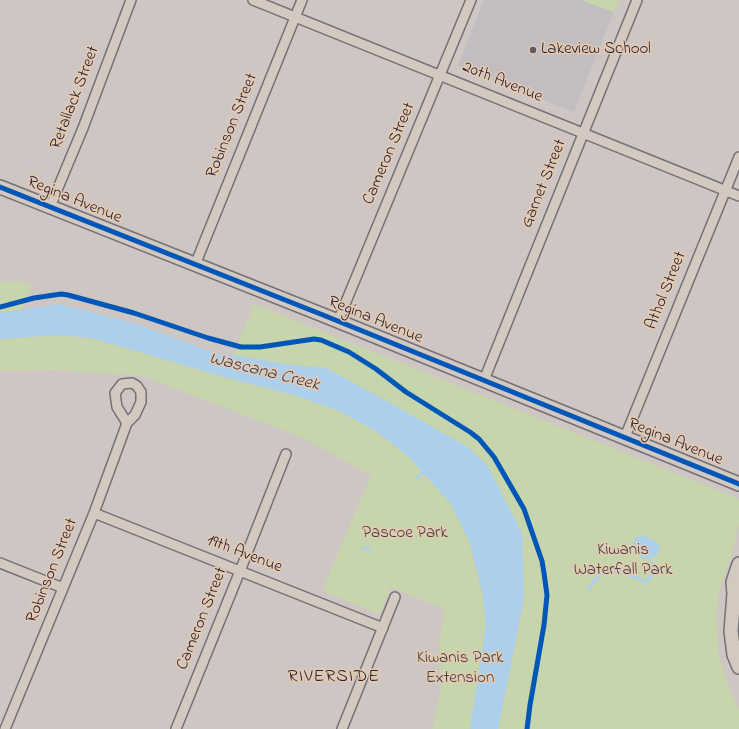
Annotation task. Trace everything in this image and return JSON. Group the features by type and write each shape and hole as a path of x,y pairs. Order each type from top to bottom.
{"street":[{"name":"Retallack Street","path":"50,207 83,128 131,0"},
{"name":"20th Avenue","path":"253,0 739,196"},
{"name":"Robinson Street","path":"195,265 302,0"},
{"name":"Cameron Street","path":"338,321 471,0"},
{"name":"Garnet Street","path":"484,380 637,0"},
{"name":"Athol Street","path":"625,437 739,157"},
{"name":"Regina Avenue","path":"0,187 338,321 739,484"},
{"name":"Robinson Street","path":"5,729 94,513 128,423"},
{"name":"Cameron Street","path":"176,729 286,454"},
{"name":"19th Avenue","path":"94,513 383,628"},
{"path":"0,563 63,588"},
{"path":"739,564 733,582 737,591 731,631 734,655 739,667"},
{"path":"342,729 395,597"}],"shaded area":[{"path":"484,0 581,0 614,12 574,112 458,66"}],"green space":[{"path":"581,0 619,0 614,12"},
{"path":"22,281 32,285 22,310 0,313 0,282"},
{"name":"Kiwanis Waterfall Park","path":"254,304 739,499 739,524 731,556 720,588 716,615 718,652 728,686 739,710 739,729 498,729 524,598 522,533 487,465 326,368 291,365 233,355"},
{"path":"57,335 92,338 231,379 294,395 339,411 376,431 409,457 451,504 470,543 483,596 486,626 470,729 432,729 441,690 439,645 445,609 391,587 379,614 322,591 371,475 299,436 142,376 56,370 0,371 0,339"}],"water":[{"name":"Wascana Creek","path":"59,304 133,323 218,354 233,355 291,365 326,368 466,446 487,465 522,533 524,598 498,729 470,729 486,626 483,596 470,543 451,504 409,457 376,431 339,411 294,395 231,379 92,338 57,335 0,339 0,313"},
{"path":"645,536 655,541 660,547 656,556 649,559 643,558 636,554 632,549 636,537"}],"waterway":[{"path":"417,477 426,471"},
{"path":"364,548 370,550"},
{"path":"588,589 599,575 609,571 622,572 647,581 651,577 652,563"}],"cycle path":[{"path":"0,187 323,315 739,484"},
{"path":"0,307 34,298 61,294 134,313 208,338 241,347 260,347 314,339 321,340 349,352 376,369 406,392 479,439 494,457 524,509 542,561 544,573 547,595 544,625 527,729"}],"place":[{"name":"Lakeview School","path":"533,50"}],"district":[{"name":"RIVERSIDE","path":"334,678"}],"park label":[{"name":"Pascoe Park","path":"405,534"},
{"name":"Kiwanis Park Extension","path":"460,669"}]}
